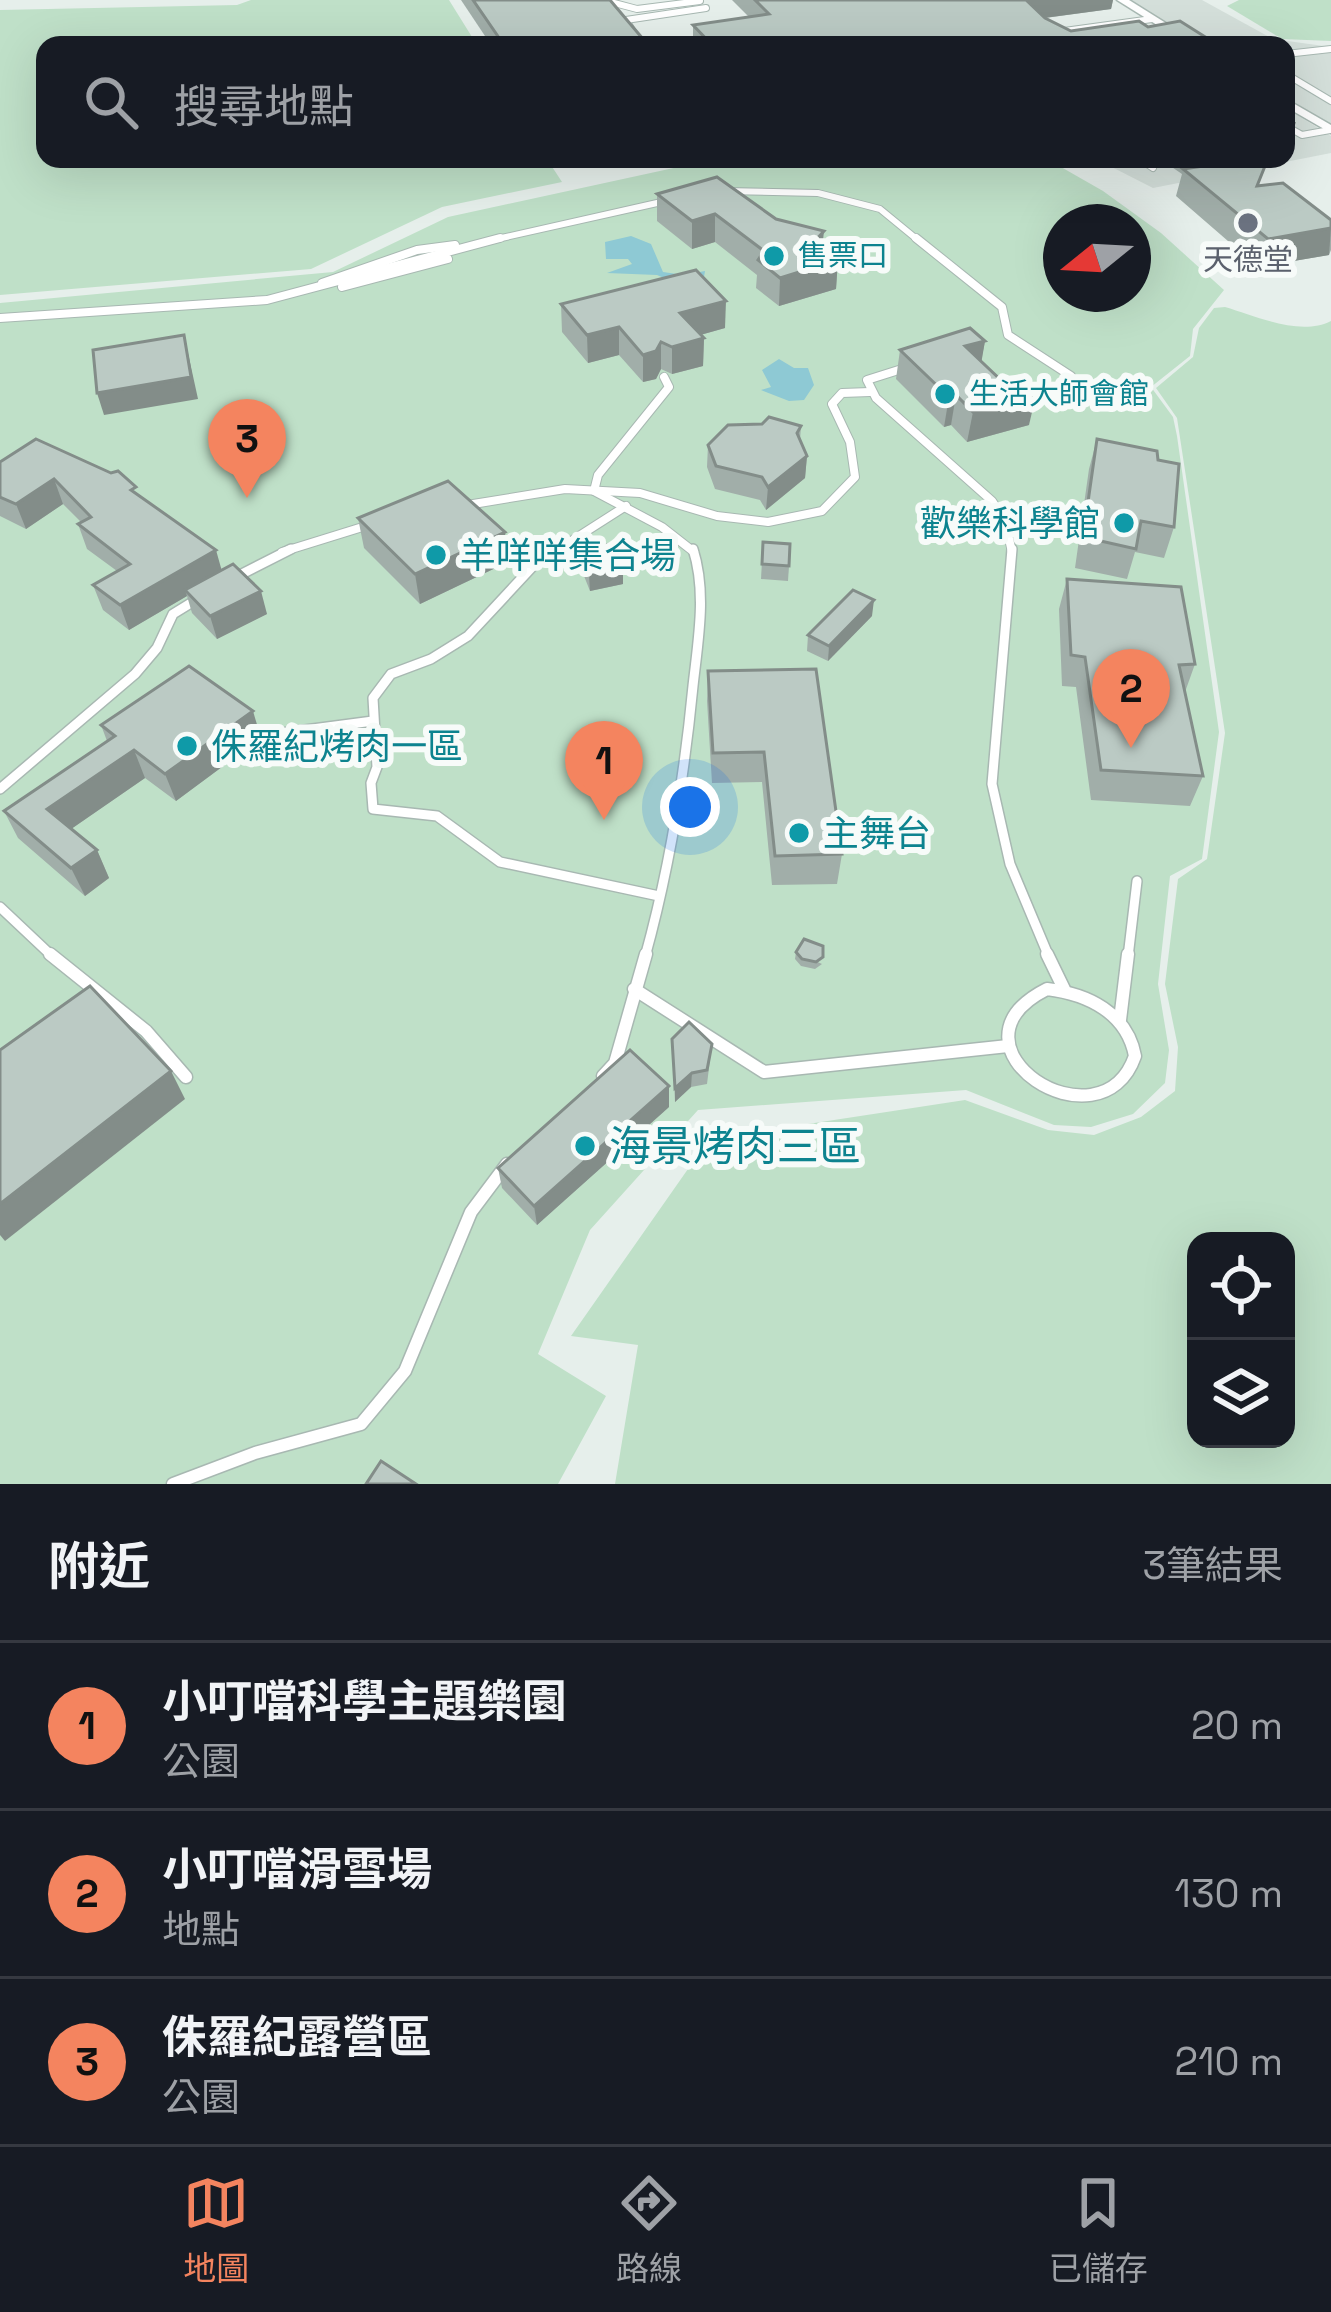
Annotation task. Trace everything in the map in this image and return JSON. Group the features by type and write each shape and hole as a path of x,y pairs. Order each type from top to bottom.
{"street":[{"path":"1121,0 1181,36"},
{"path":"1295,108 1330,130"}],"lane":[{"path":"602,0 614,8 631,9 699,0 715,17"},
{"path":"618,16 706,8"},
{"path":"631,18 626,20 636,36"},
{"path":"1045,34 1152,19"},
{"path":"1295,53 1331,49"},
{"path":"1295,79 1331,101"},
{"path":"1295,131 1302,135 1330,130"},
{"path":"714,192 784,189 851,199 880,209 1002,307 1008,335 1071,376"},
{"path":"307,292 337,275 418,250 494,239 670,200"},
{"path":"0,318 267,300 359,285 494,239"},
{"path":"995,339 1008,335"},
{"path":"919,363 866,380 870,392 915,434 973,477 1007,524 1012,578 993,713 992,782 1006,857 1029,918 1064,988"},
{"path":"594,491 598,475 669,387 664,377"},
{"path":"452,508 565,490 640,493 717,516 768,522 822,511 855,477 850,442 832,404 842,394 870,392"},
{"path":"586,1094 615,1063 667,878 684,782 702,598 694,550 594,491"},
{"path":"626,506 534,565 468,636 431,659 391,674 373,698 377,767 371,783 373,809 437,816 500,862 659,896"},
{"path":"223,584 284,551 390,520"},
{"path":"0,789 25,774 87,716 130,684 164,643 173,614 203,596"},
{"path":"282,733 373,721"},
{"path":"1120,1020 1137,880"},
{"path":"0,907 66,969 130,1014 186,1077"},
{"path":"634,989 764,1072 1008,1046"},
{"path":"1047,989 1086,994 1120,1020 1130,1038 1127,1074 1114,1088 1096,1096 1052,1092 1032,1080 1008,1046 1006,1028 1019,1002 1047,989"},
{"path":"173,1484 255,1453 361,1424 405,1371 471,1212 508,1161 525,1148"}],"shaded area":[{"path":"1128,0 1202,0 1268,36 1186,36"},
{"path":"1295,42 1331,47 1331,125 1295,103"},
{"path":"1295,114 1331,136 1331,153 1295,160"},
{"path":"1114,168 1255,168 1153,188"}],"green space":[{"path":"251,0 449,0 471,36 36,36 36,168 553,168 562,182 442,207 311,269 0,295 0,10 237,5"},
{"path":"1239,0 1331,0 1331,41 1277,36 1227,6"},
{"path":"674,168 1063,168 1103,191 1121,204 1043,204 1043,312 1151,312 1151,226 1224,290 1193,329 1190,356 1151,387 1173,417 1177,436 1219,732 1202,859 1170,876 1158,984 1169,1050 1165,1083 1133,1114 1091,1127 1054,1125 966,1090 698,1110 590,1230 538,1354 606,1396 558,1484 0,1484 0,303 333,272 448,217"},
{"path":"1225,307 1292,326 1331,321 1331,1484 615,1484 638,1345 571,1336 709,1139 965,1100 1048,1130 1094,1135 1141,1117 1175,1091 1178,1047 1165,984 1178,879 1207,859 1225,733 1177,418 1156,388 1193,357 1199,328 1214,308"}],"water":[{"path":"631,236 651,244 663,272 705,271 704,277 678,284 657,275 607,273 632,264 628,259 606,259 605,242"},
{"path":"779,359 794,368 808,368 814,385 804,400 789,401 761,390 771,387 762,370"}],"building":[{"path":"473,0 610,0 640,36 498,36"},
{"path":"755,0 1026,0 1045,18 1071,31 1139,21 1148,27 1180,21 1204,36 703,36 693,25 769,14"},
{"path":"1264,168 1257,186 1283,183 1331,220 1331,228 1268,239 1183,169"},
{"path":"717,177 776,219 824,231 814,242 838,260 780,278 758,260 764,251 715,214 692,221 657,194"},
{"path":"696,270 726,301 680,313 704,338 672,347 661,342 656,351 643,355 619,327 587,335 561,304"},
{"path":"970,328 985,341 965,346 1004,383 1017,379 1036,395 973,412 956,395 949,397 900,350"},
{"path":"184,335 191,377 97,393 93,350"},
{"path":"769,417 801,426 797,433 807,456 768,487 762,477 716,466 708,445 728,425 762,424"},
{"path":"36,439 111,473 118,471 136,487 131,490 216,550 120,605 93,585 130,564 78,524 91,517 54,479 16,504 0,497 0,462"},
{"name":"歡樂科學館","path":"1097,439 1157,451 1158,460 1179,464 1174,527 1141,521 1136,549 1083,537"},
{"path":"448,481 505,532 415,574 358,518"},
{"path":"763,542 790,544 789,566 762,564"},
{"path":"611,544 623,568 589,575 579,550"},
{"path":"233,564 261,591 210,616 185,590"},
{"path":"1067,579 1181,587 1195,664 1179,665 1203,776 1101,770 1085,657 1071,655"},
{"path":"853,590 874,600 829,646 808,635"},
{"path":"189,666 253,711 165,774 134,750 47,809 97,850 71,868 4,811 115,736 101,725"},
{"name":"主舞台","path":"816,669 842,854 775,856 764,752 713,753 708,671"},
{"path":"804,939 823,946 823,957 816,962 802,959 796,952"},
{"path":"90,986 171,1071 0,1204 0,1050"},
{"path":"689,1022 712,1044 707,1070 692,1073 675,1088 672,1039"},
{"name":"海景烤肉三區","path":"630,1050 669,1086 534,1206 498,1168"},
{"path":"381,1461 416,1484 366,1484"}],"place":[{"name":"天德堂","path":"1248,223"},
{"name":"售票口","path":"774,256"},
{"name":"生活大師會館","path":"945,394"},
{"name":"侏羅紀露營區","path":"247,498"},
{"name":"歡樂科學館","path":"1124,523"},
{"name":"羊咩咩集合場","path":"436,555"},
{"name":"侏羅紀烤肉一區","path":"187,746"},
{"name":"小叮噹滑雪場","path":"1131,748"},
{"name":"小叮噹科學主題樂園","path":"604,820"},
{"name":"主舞台","path":"799,833"},
{"name":"海景烤肉三區","path":"585,1146"}]}
